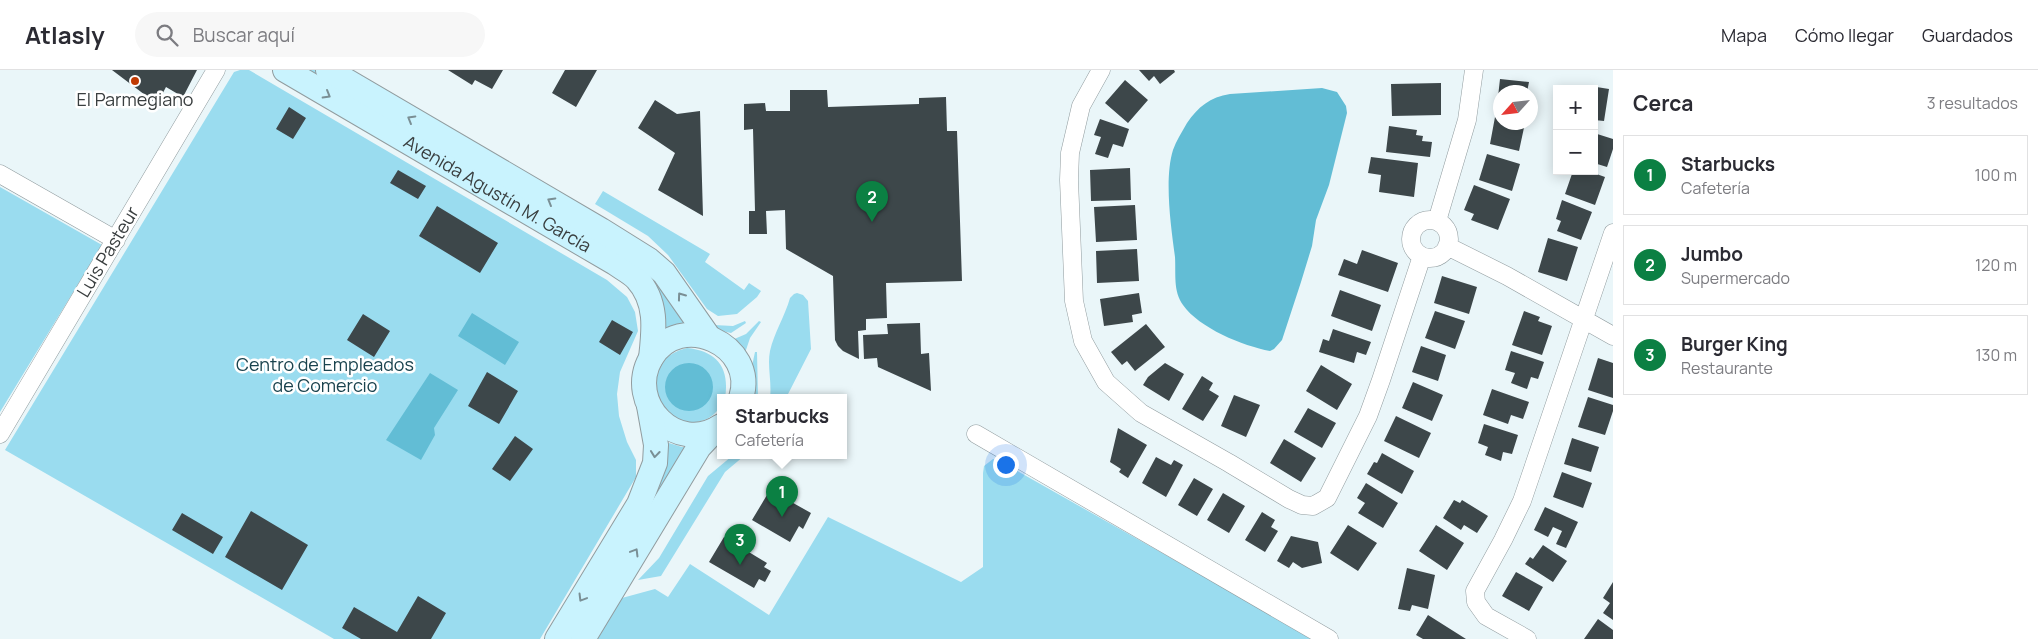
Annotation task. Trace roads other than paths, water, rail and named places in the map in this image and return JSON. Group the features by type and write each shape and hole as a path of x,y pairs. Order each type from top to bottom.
{"main road":[{"name":"Avenida Agustín M. García","path":"285,70 615,263 637,279 648,296 653,310 654,336 651,358 645,374 644,390 649,406"},
{"name":"Avenida Agustín M. García","path":"328,70 649,260 664,273 708,336"},
{"path":"651,358 658,349 679,337 691,335 708,336 731,352 739,365 743,380 741,394"},
{"path":"649,406 658,419 670,429 685,434 700,434 717,428"},
{"path":"557,639 639,504 654,463 656,445 649,406"},
{"path":"583,639 699,446 717,429"}],"street":[{"name":"Luis Pasteur","path":"0,434 216,70"},
{"path":"1101,70 1081,106 1070,153 1069,180 1074,301 1083,341 1106,382 1141,413 1289,499 1302,505 1313,506 1327,498 1368,416 1422,256"},
{"path":"1436,221 1467,120 1474,70"},
{"path":"0,174 116,240"},
{"path":"1424,221 1436,221 1445,228 1448,234 1447,246 1439,255 1422,256 1413,247 1411,241 1414,229 1424,221"},
{"path":"1527,639 1486,616 1476,602 1475,591 1522,501 1613,233"},
{"path":"1447,246 1507,276 1613,336"},
{"path":"976,434 1329,639"}],"place":[{"name":"El Parmegiano","path":"135,81"},
{"name":"Jumbo","path":"872,222"},
{"name":"Starbucks","path":"782,517"},
{"name":"Burger King","path":"740,565"}],"park label":[{"name":"Centro de Empleados de Comercio","path":"325,375"}]}
